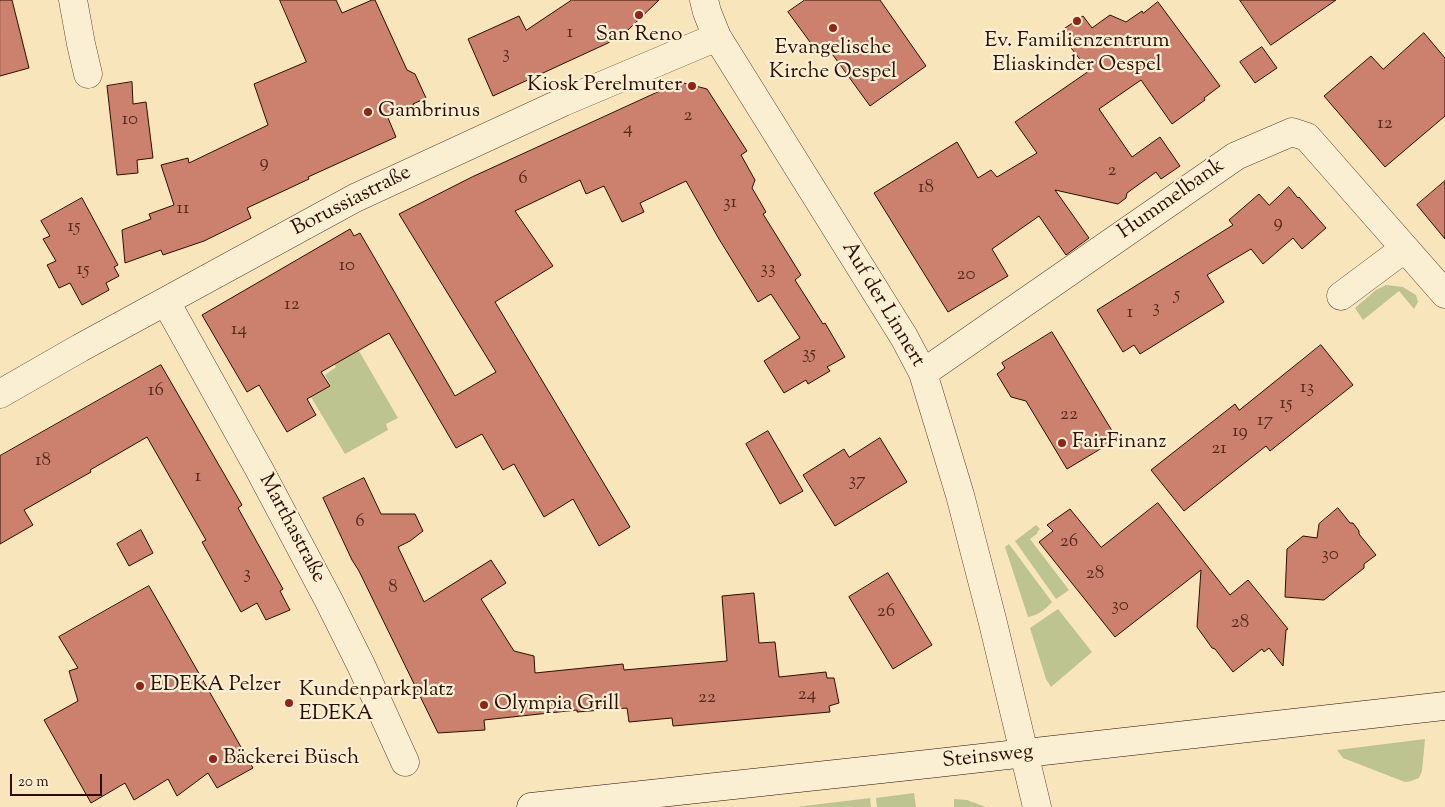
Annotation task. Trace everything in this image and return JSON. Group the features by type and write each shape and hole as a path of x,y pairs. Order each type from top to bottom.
{"street":[{"path":"73,0 88,74"},
{"name":"Auf der Linnert","path":"704,0 717,37 904,336 923,373 960,495 1037,807"},
{"name":"Borussiastraße","path":"0,394 80,348 355,198 563,102 717,37"},
{"name":"Hummelbank","path":"923,373 1236,156 1292,132 1307,137 1445,294"},
{"path":"1340,296 1404,248"},
{"name":"Marthastraße","path":"166,302 263,477 328,601 361,665 404,762"},
{"name":"Steinsweg","path":"531,807 582,804 1445,706"}],"green space":[{"path":"1386,285 1403,287 1416,295 1418,302 1414,309 1399,291 1363,320 1355,308 1376,290"},
{"path":"356,346 398,418 386,424 388,430 345,454 311,397 330,386 325,375 336,367 332,360"},
{"path":"1036,525 1040,529 1030,539 1069,590 1056,599 1015,541"},
{"path":"1009,544 1052,602 1041,612 1032,616 1028,617 1005,547"},
{"path":"1058,609 1092,652 1051,687 1046,679 1030,628"},
{"path":"1425,739 1422,771 1419,778 1405,782 1343,758 1337,750"},
{"path":"914,793 916,807 877,807 876,798"},
{"path":"870,798 871,807 796,807"},
{"path":"954,799 967,800 986,807 954,807"}],"building":[{"path":"0,0 12,0 29,68 0,76"},
{"path":"280,0 336,0 342,13 375,0 407,70 415,74 426,98 388,118 396,137 308,177 309,179 247,208 251,218 204,241 163,255 161,250 125,263 122,230 151,219 149,214 174,205 161,165 188,158 189,163 268,125 254,84 306,62"},
{"path":"572,0 659,0 629,29 608,43 493,96 468,39 519,16 526,30"},
{"path":"805,0 880,0 926,66 870,106 830,51 821,57 788,12"},
{"path":"1240,0 1336,0 1271,45"},
{"path":"1158,2 1220,86 1204,98 1205,100 1172,124 1141,80 1099,109 1132,157 1160,137 1180,166 1161,179 1156,172 1127,193 1126,198 1118,204 1055,190 1089,238 1066,255 1039,216 992,249 1008,276 948,312 874,193 957,142 978,178 991,170 997,177 1037,153 1015,122 1089,71 1068,44 1070,42 1062,30 1083,16 1092,28 1110,15 1126,22"},
{"path":"1424,33 1445,58 1445,116 1385,167 1324,96 1371,56 1383,69"},
{"path":"1262,47 1277,68 1255,83 1240,62"},
{"path":"132,82 133,104 146,102 153,158 137,160 138,173 117,175 107,86"},
{"path":"680,82 707,89 747,151 741,155 755,180 752,188 766,212 763,214 801,275 795,280 823,324 825,323 845,357 827,367 830,371 808,384 806,380 784,393 764,361 800,338 771,294 758,302 686,181 640,203 644,212 622,222 604,186 586,194 580,180 515,211 553,266 495,302 630,527 599,546 573,499 544,517 514,464 503,470 482,434 456,448 389,333 321,372 330,386 307,399 316,415 287,432 259,385 247,392 202,315 350,229 354,236 360,233 455,396 496,372 399,214 472,177"},
{"path":"1445,181 1445,239 1417,205"},
{"path":"1289,187 1326,228 1302,249 1293,238 1263,264 1251,249 1207,275 1224,302 1140,354 1134,345 1123,352 1097,310 1233,225 1229,220 1259,194 1269,205"},
{"path":"82,198 118,265 114,267 119,276 106,283 109,290 82,305 70,283 59,288 47,265 56,261 43,239 50,236 41,221"},
{"path":"1052,332 1117,439 1067,469 1026,401 1011,397 997,374 1005,368 1002,363"},
{"path":"1321,345 1353,385 1270,451 1266,446 1184,511 1151,470 1235,404 1239,410"},
{"path":"161,365 242,505 238,508 283,589 280,591 290,610 266,620 257,603 241,612 202,542 206,540 147,437 90,470 91,472 24,510 33,525 0,544 0,456"},
{"path":"768,431 803,491 780,504 746,444"},
{"path":"880,438 907,482 835,526 803,475 844,449 849,457"},
{"path":"364,478 381,514 415,514 423,531 398,547 424,602 491,560 506,583 481,599 514,651 534,656 535,673 623,664 624,670 727,661 722,596 754,593 759,643 775,642 779,677 826,672 827,678 834,678 839,703 829,706 830,712 673,726 672,718 629,722 627,708 577,712 577,710 484,720 485,730 438,733 323,498"},
{"path":"1158,503 1230,595 1248,580 1288,629 1286,630 1283,666 1269,648 1264,652 1262,649 1233,672 1215,649 1212,648 1197,627 1201,570 1115,637 1039,542 1053,531 1047,525 1070,509 1101,547"},
{"path":"1338,508 1350,523 1353,523 1359,534 1376,555 1364,564 1364,568 1324,600 1285,597 1287,549 1303,536 1317,538 1319,524"},
{"path":"141,530 153,553 129,566 117,544"},
{"path":"888,573 932,645 893,669 849,597"},
{"name":"EDEKA Pelzer","path":"149,586 253,768 217,788 208,773 177,796 168,779 134,800 125,783 91,803 44,720 78,701 69,671 78,668 59,637"}],"place":[{"name":"San Reno","path":"639,15"},
{"name":"Ev. Familienzentrum Eliaskinder Oespel","path":"1077,21"},
{"name":"Evangelische Kirche Oespel","path":"833,28"},
{"name":"Kiosk Perelmuter","path":"692,86"},
{"name":"Gambrinus","path":"368,112"},
{"name":"FairFinanz","path":"1062,443"},
{"name":"EDEKA Pelzer","path":"140,686"},
{"name":"Kundenparkplatz EDEKA","path":"289,703"},
{"name":"Olympia Grill","path":"484,705"},
{"name":"Bäckerei Büsch","path":"213,759"}]}
